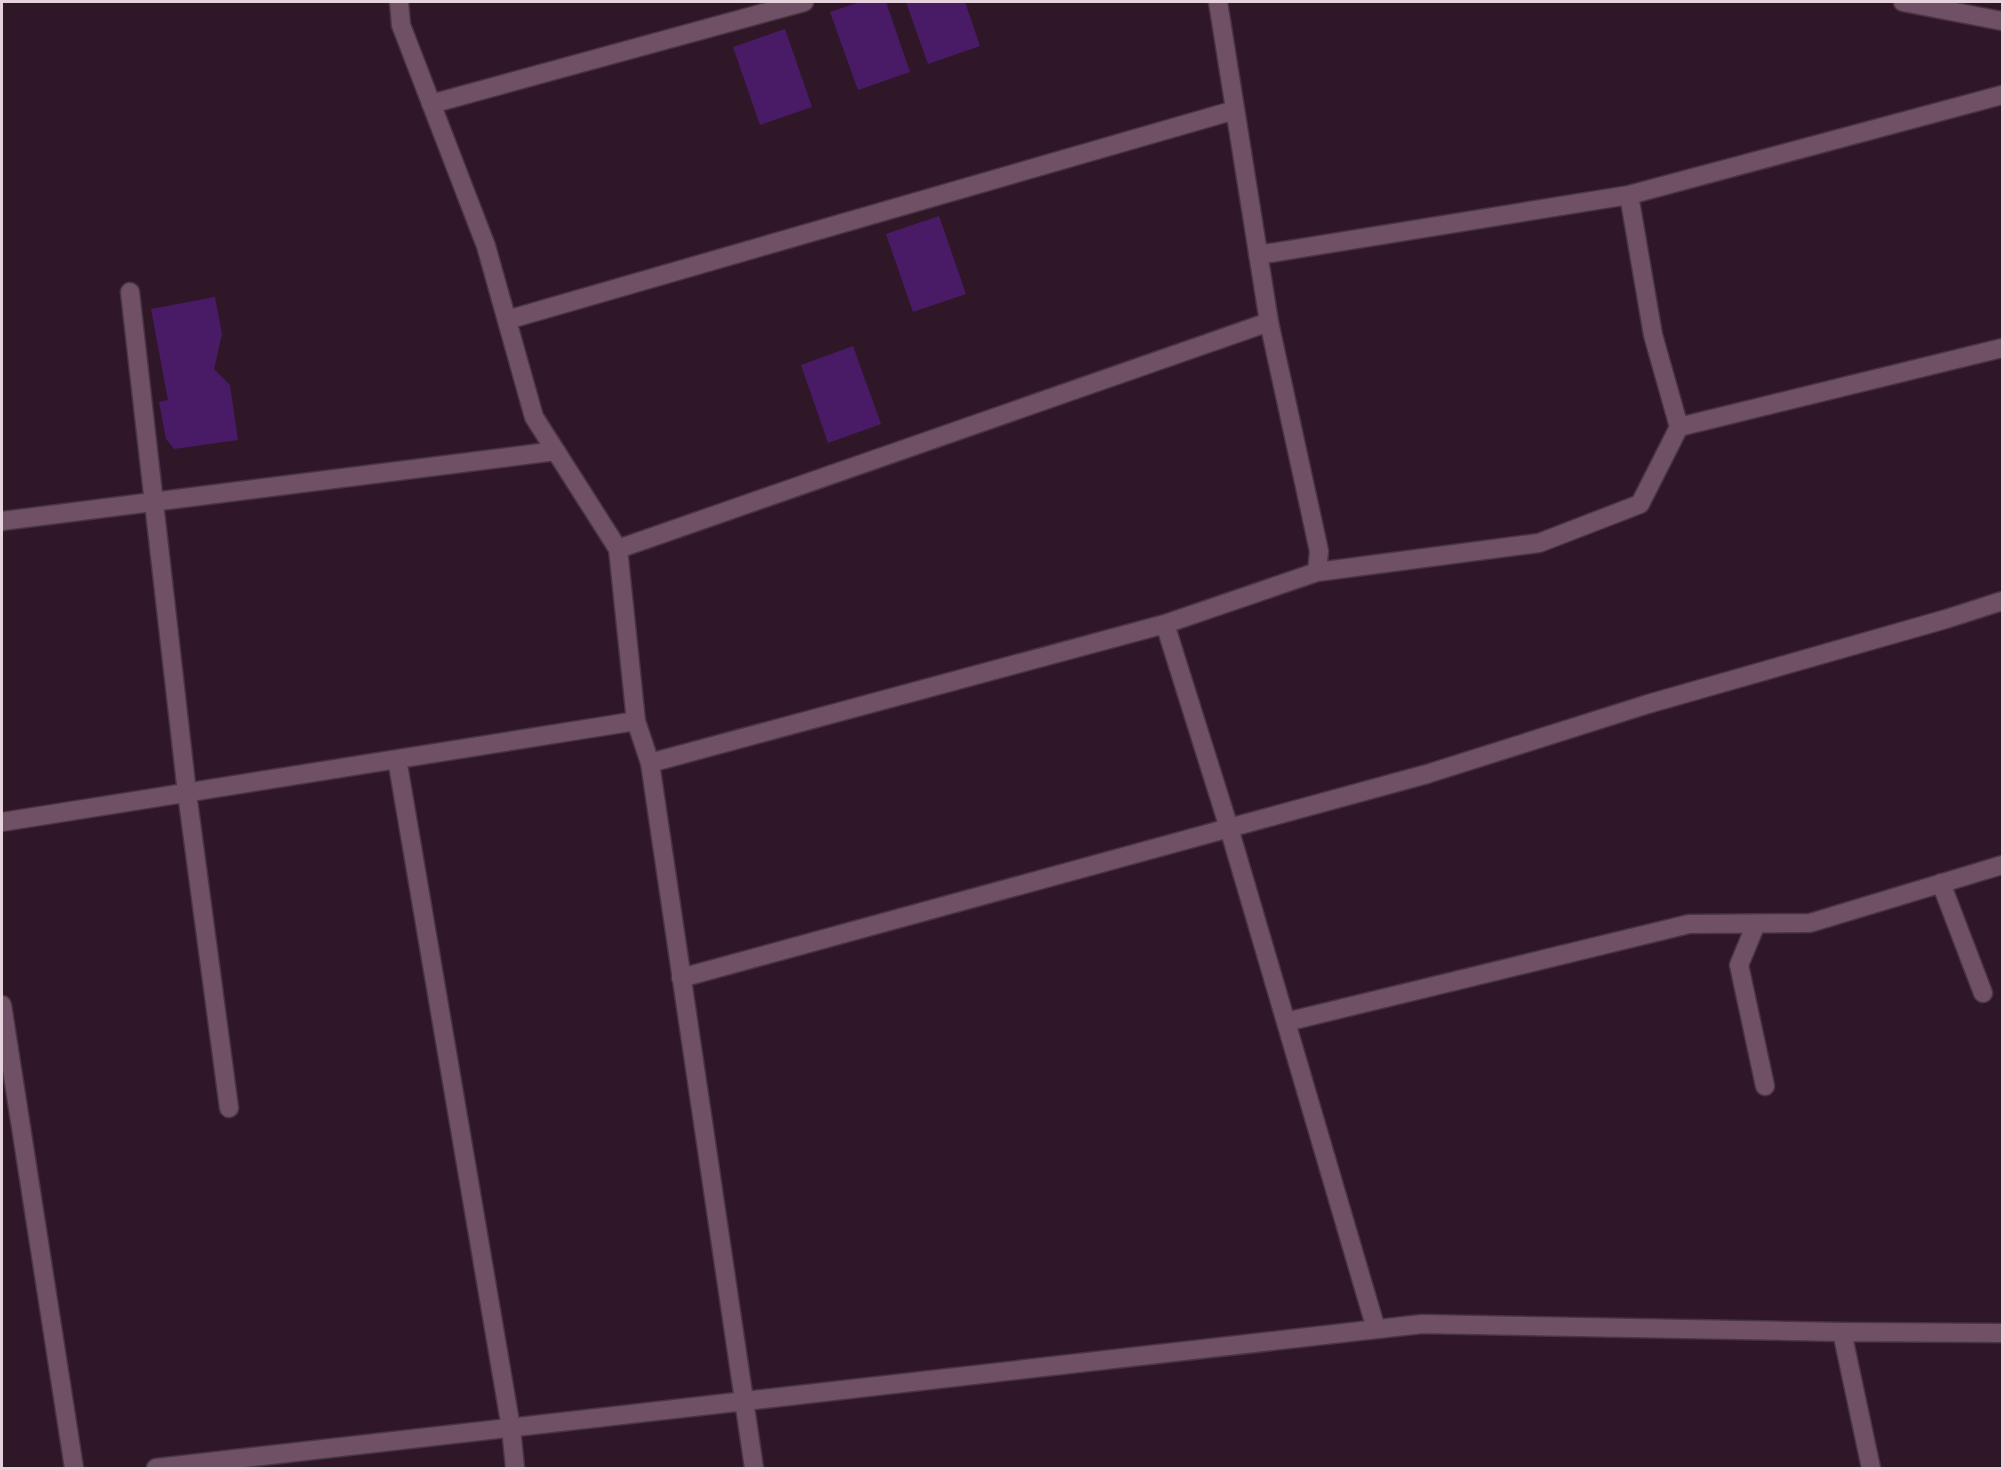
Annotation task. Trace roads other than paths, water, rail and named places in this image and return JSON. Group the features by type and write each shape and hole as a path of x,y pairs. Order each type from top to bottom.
{"street":[{"path":"399,2 401,26 486,246 534,417 618,549 636,722 650,763 754,1468"},
{"path":"431,104 804,2"},
{"path":"1218,2 1269,322 1319,551 1317,572"},
{"path":"1903,2 2002,21"},
{"path":"1258,255 1629,195 2002,95"},
{"path":"507,320 1235,110"},
{"path":"650,763 1165,624 1317,572 1539,543 1640,504 1679,427 1653,335 1629,195"},
{"path":"130,292 187,792 229,1108"},
{"path":"618,549 1269,322"},
{"path":"1679,427 2002,348"},
{"path":"2,521 556,451"},
{"path":"681,978 1427,774 1648,704 2002,601"},
{"path":"1165,624 1229,828 1377,1329"},
{"path":"2,822 636,722"},
{"path":"397,759 511,1428 515,1468"},
{"path":"1286,1022 1689,924 1810,923 2002,865"},
{"path":"1941,883 1983,993"},
{"path":"1756,924 1739,965 1765,1086"},
{"path":"2,1005 74,1468"},
{"path":"156,1468 1422,1324 2002,1333"},
{"path":"1842,1332 1872,1468"}]}
